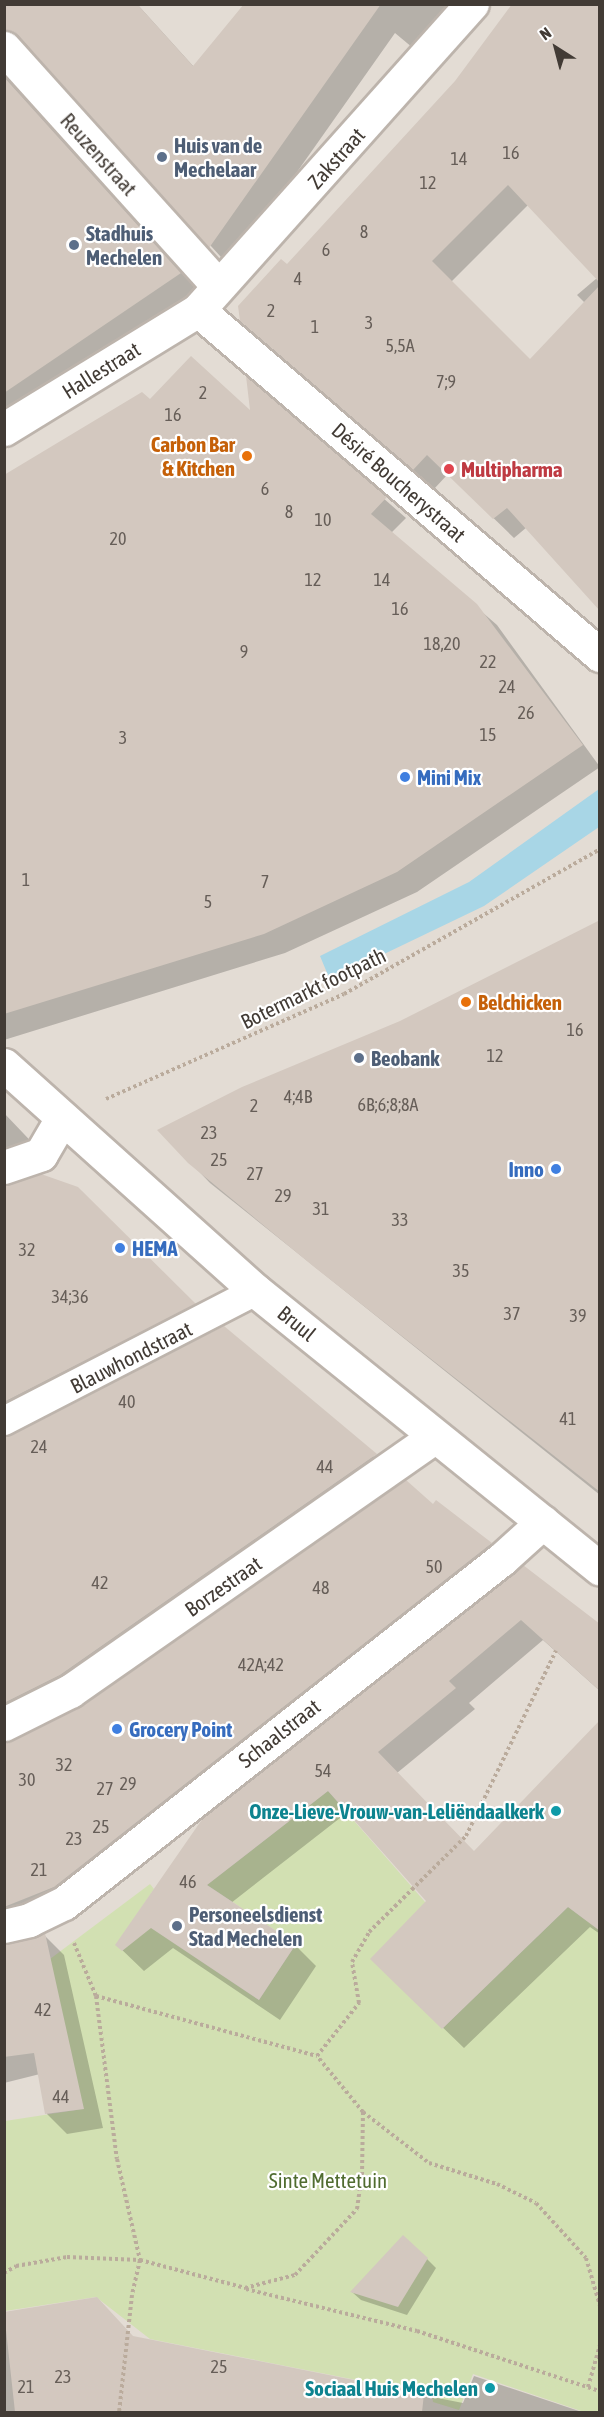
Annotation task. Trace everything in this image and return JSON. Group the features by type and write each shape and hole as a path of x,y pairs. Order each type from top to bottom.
{"street":[{"name":"Zakstraat","path":"208,298 472,4"},
{"name":"Reuzenstraat","path":"4,48 208,298"},
{"name":"Hallestraat","path":"4,429 208,298"},
{"name":"Désiré Boucherystraat","path":"208,298 600,655"},
{"name":"Bruul","path":"4,1065 256,1291 600,1569"},
{"path":"4,1167 41,1154 62,1118"},
{"name":"Blauwhondstraat","path":"4,1420 256,1291"},
{"name":"Borzestraat","path":"4,1724 70,1691 434,1437"},
{"name":"Schaalstraat","path":"4,1926 29,1920 64,1903 502,1559 543,1522"}],"path":[{"name":"Botermarkt footpath","path":"62,1118 345,994 600,849"},
{"path":"317,2056 359,2003 352,1962 369,1932 466,1836 556,1652"},
{"path":"64,1903 73,1942 96,1996 117,2159 140,2260 132,2295 119,2412"},
{"path":"96,1996 317,2056 363,2112 429,2163 497,2184 536,2203 586,2258 600,2306"},
{"path":"245,2288 295,2275 357,2209 363,2112"},
{"path":"4,2272 16,2266 67,2257 140,2260 417,2331 600,2391"},
{"path":"588,2387 600,2345"}],"shaded area":[{"path":"5,5 599,5 599,2412 5,2412"}],"green space":[{"name":"Sinte Mettetuin","path":"328,1791 425,1902 442,2029 568,1907 587,1921 599,1913 599,2412 584,2412 473,2374 459,2410 433,2402 432,2395 150,2339 96,2297 5,2311 5,2121 83,2109 50,1959 150,1884 154,1889 135,1917 259,2000 296,1944 207,1885"}],"water":[{"path":"599,789 599,827 484,906 330,980 320,956 469,882"}],"building":[{"path":"4,4 137,4 193,66 244,4 381,4 209,248 18,35 4,30"},
{"path":"512,4 600,4 600,283 508,185 432,261 530,359 600,285 600,611 507,508 493,519 427,455 413,470 240,321 238,306 281,259 287,264 455,81"},
{"name":"Stadhuis Mechelen","path":"4,77 181,273 4,393"},
{"path":"191,356 250,410 246,376 387,497 371,514 477,604 583,745 397,872 264,934 4,1014 4,475 142,392 150,399"},
{"path":"600,920 600,1492 313,1266 188,1163 157,1130 242,1087 400,1021"},
{"path":"41,1174 78,1187 196,1304 4,1402 4,1185"},
{"path":"224,1326 377,1454 60,1675 4,1703 4,1437"},
{"path":"406,1480 433,1504 436,1500 492,1543 54,1887 4,1907 4,1742 81,1706"},
{"path":"523,1565 600,1624 600,1691 521,1620 449,1681 456,1688 378,1752 474,1851 600,1720 600,1931 568,1907 442,2029 370,1959 426,1901 328,1791 207,1885 296,1944 259,2000 151,1928 122,1951 115,1945 203,1818"},
{"path":"45,1933 84,2109 45,2114 34,2053 4,2057 4,1944"},
{"path":"403,2235 428,2258 398,2307 350,2292"},
{"path":"97,2297 133,2336 424,2394 422,2412 15,2412 4,2312"}],"place":[{"name":"Huis van de Mechelaar","path":"162,157"},
{"name":"Stadhuis Mechelen","path":"74,245"},
{"name":"Carbon Bar & Kitchen","path":"247,456"},
{"name":"Multipharma","path":"449,469"},
{"name":"Mini Mix","path":"405,777"},
{"name":"Belchicken","path":"466,1002"},
{"name":"Beobank","path":"359,1058"},
{"name":"Inno","path":"556,1169"},
{"name":"HEMA","path":"120,1248"},
{"name":"Grocery Point","path":"117,1729"},
{"name":"Onze-Lieve-Vrouw-van-Leliëndaalkerk","path":"556,1811"},
{"name":"Personeelsdienst Stad Mechelen","path":"177,1926"},
{"name":"Sociaal Huis Mechelen","path":"490,2388"}]}
